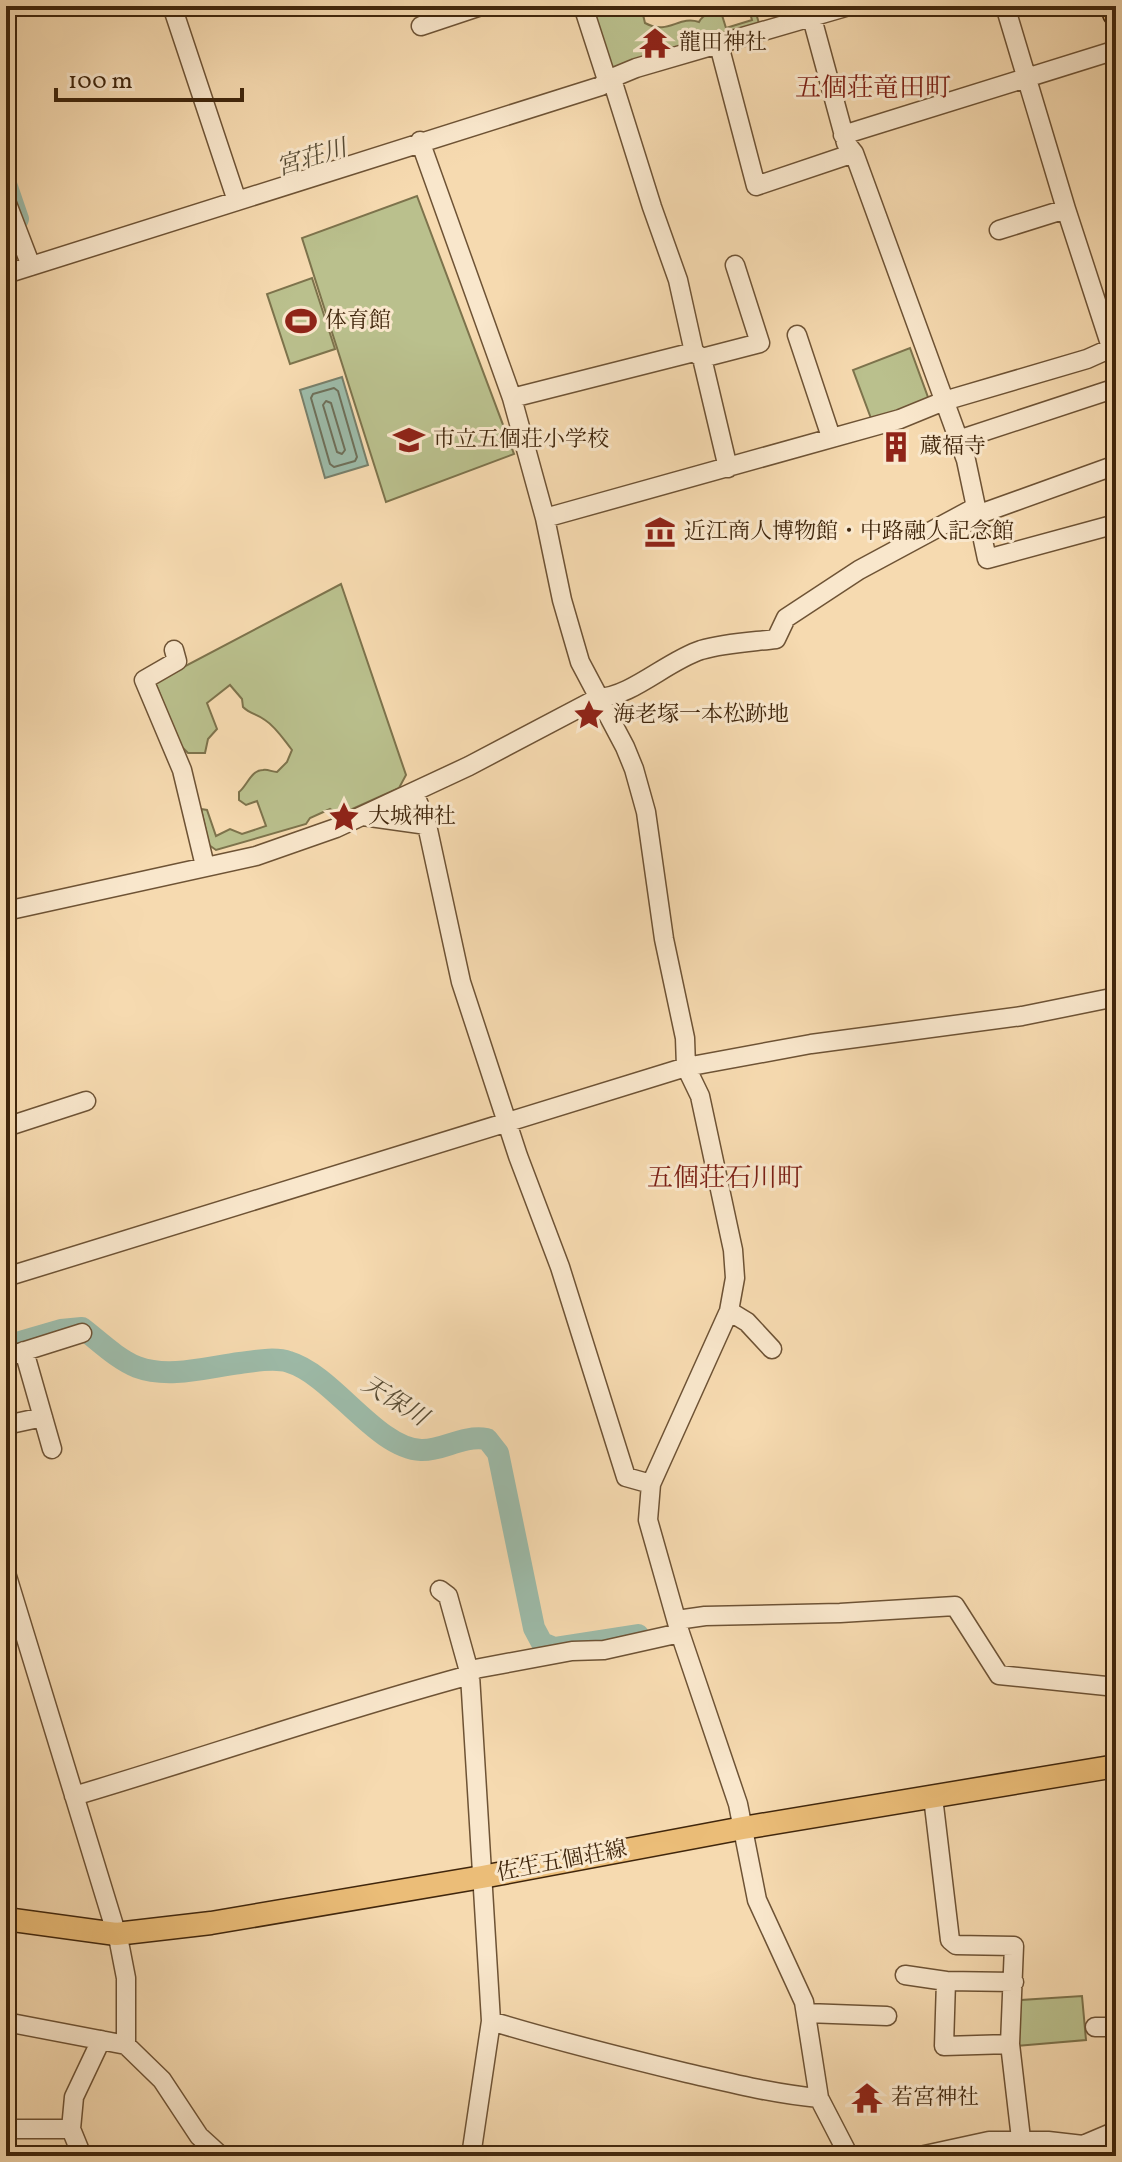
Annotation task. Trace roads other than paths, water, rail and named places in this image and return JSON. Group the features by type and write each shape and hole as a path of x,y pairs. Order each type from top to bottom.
{"highway":[{"path":"1114,6 1116,13"}],"main road":[{"name":"佐生五個荘線","path":"6,1919 116,1934 211,1923 743,1828 1116,1766"}],"street":[{"path":"172,6 237,201"},
{"path":"421,26 481,6"},
{"path":"583,6 607,80 614,86 678,280 728,468"},
{"path":"6,274 601,86 607,80 636,68 849,6"},
{"path":"545,518 900,419 944,401 1114,349 1066,209 1005,6"},
{"path":"812,18 843,135 854,153 966,460 987,559 1116,524"},
{"path":"719,45 756,186 854,153"},
{"path":"843,135 1116,50"},
{"path":"420,141 512,398 580,662 625,747 646,812 664,939 685,1038 686,1067 700,1096 733,1250 735,1278 729,1311 651,1484 648,1520 679,1626 738,1804 757,1900 805,2007 819,2098 849,2156"},
{"path":"6,201 31,266"},
{"path":"999,230 1066,209"},
{"path":"512,398 760,343 735,265"},
{"path":"797,335 831,437"},
{"path":"958,440 1116,388"},
{"path":"6,911 256,856 336,828 414,792 598,698 611,697 671,662 700,650 776,639 786,618 859,570 976,511 1116,465"},
{"path":"174,650 177,661 144,680 182,770 205,866"},
{"path":"414,792 427,825 461,982 560,1267 626,1477 651,1484"},
{"path":"363,816 427,825"},
{"path":"6,1277 686,1067 811,1044 1022,1016 1116,997"},
{"path":"6,1127 86,1101"},
{"path":"729,1311 747,1322 772,1349"},
{"path":"6,1357 82,1333"},
{"path":"24,1351 52,1449"},
{"path":"6,1425 43,1417"},
{"path":"6,1573 10,1599 116,1934 126,1978 126,2045"},
{"path":"440,1590 448,1596 470,1675 491,2021 471,2156"},
{"path":"74,1796 216,1754 381,1699 470,1675 475,1669 572,1651 604,1650 705,1616 955,1606 999,1675 1116,1687"},
{"path":"933,1797 950,1940 956,1945 1014,1946 1010,2044 1021,2148"},
{"path":"905,1975 946,1981 1014,1982"},
{"path":"946,1981 944,2046 1010,2044"},
{"path":"805,2007 887,2016"},
{"path":"491,2021 574,2046 780,2094 819,2098"},
{"path":"6,2022 126,2045 150,2065 199,2136 221,2156"},
{"path":"1095,2027 1116,2027"},
{"path":"82,2156 71,2129 74,2097 101,2040"},
{"path":"6,2129 71,2129"},
{"path":"920,2156 972,2151 989,2141 1021,2148 1085,2151 1116,2131"}],"water":[{"path":"342,377 368,465 325,478 300,390"}],"waterway":[{"name":"宮荘川","path":"6,184 18,219"},
{"name":"天保川","path":"6,1346 61,1330 82,1328 122,1359 149,1370 175,1372 258,1360 289,1362 322,1381 371,1425 404,1446 429,1450 469,1439 487,1439 498,1453 534,1628 542,1643 554,1648 638,1635"}],"place":[{"name":"龍田神社","path":"655,43"},
{"name":"体育館","path":"301,321"},
{"name":"市立五個荘小学校","path":"409,440"},
{"name":"蔵福寺","path":"896,447"},
{"name":"近江商人博物館・中路融人記念館","path":"660,532"},
{"name":"海老塚一本松跡地","path":"589,715"},
{"name":"大城神社","path":"344,817"},
{"name":"若宮神社","path":"867,2098"}],"district":[{"name":"五個荘竜田町","path":"873,89"},
{"name":"五個荘石川町","path":"725,1179"}]}
